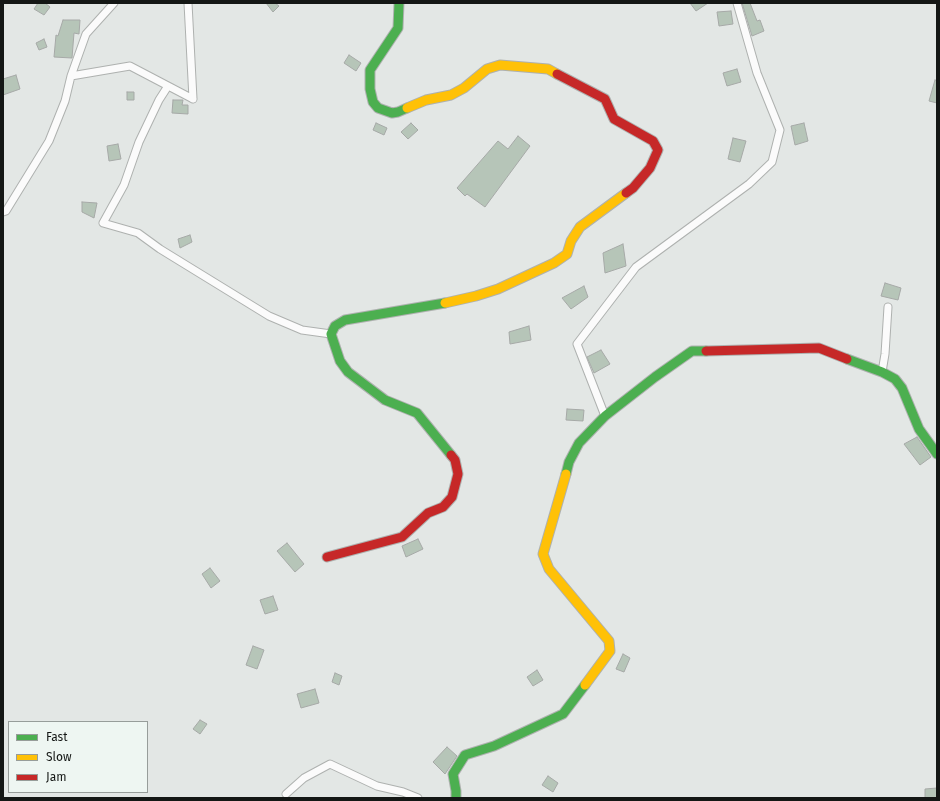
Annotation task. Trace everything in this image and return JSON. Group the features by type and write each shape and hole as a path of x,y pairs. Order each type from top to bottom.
{"street":[{"path":"3,212 6,211 49,141 65,101 71,76 86,34 114,3"},
{"path":"71,76 130,66 194,99 188,3"},
{"path":"327,557 402,537 428,513 443,508 452,497 458,474 455,460 417,413 385,400 348,372 340,361 331,334 335,326 345,320 439,305 476,296 498,289 554,263 567,254 571,241 580,227 633,188 650,168 658,150 653,141 614,119 605,99 548,69 500,64 487,69 464,88 451,95 426,100 398,112 392,113 378,108 373,102 370,89 370,70 398,28 399,3"},
{"path":"605,416 577,344 636,268 749,184 772,162 780,130 757,73 738,3"},
{"path":"168,86 159,100 139,142 124,185 103,223 138,233 160,249 269,316 302,330 331,334"},
{"path":"882,372 885,354 888,307"},
{"path":"456,798 453,774 465,755 494,746 562,714 610,651 609,641 549,570 543,554 569,462 580,443 605,416 655,377 692,351 819,348 882,372 895,379 902,388 919,429 937,454"},
{"path":"286,794 304,778 330,764 377,786 403,792 418,798"}],"building":[{"path":"38,3 45,3 50,7 44,15 34,9"},
{"path":"266,3 275,3 279,6 273,12"},
{"path":"690,3 708,3 696,11"},
{"path":"742,3 750,3 757,21 760,20 764,31 752,36"},
{"path":"731,11 733,24 719,26 717,12"},
{"path":"63,20 80,20 79,34 74,33 72,58 54,57 56,35 58,36"},
{"path":"44,39 47,47 39,50 36,43"},
{"path":"349,55 361,63 356,71 344,63"},
{"path":"737,69 741,82 727,86 723,73"},
{"path":"16,75 20,89 3,95 3,79"},
{"path":"935,80 937,81 937,103 929,101"},
{"path":"127,92 134,92 134,100 127,100"},
{"path":"173,100 183,100 182,105 188,105 188,114 172,113"},
{"path":"376,123 387,128 384,135 373,130"},
{"path":"411,123 418,130 408,139 401,132"},
{"path":"804,123 808,141 795,145 791,126"},
{"path":"518,136 530,146 485,207 467,194 465,196 457,188 498,141 508,149"},
{"path":"733,138 746,141 740,162 728,159"},
{"path":"118,144 121,159 109,161 107,146"},
{"path":"82,202 97,203 94,218 82,212"},
{"path":"190,235 192,242 180,248 178,239"},
{"path":"623,244 626,266 605,273 603,253"},
{"path":"885,283 901,288 898,300 881,296"},
{"path":"584,286 588,297 571,309 562,298"},
{"path":"529,326 531,340 510,344 509,332"},
{"path":"601,350 610,364 594,373 587,357"},
{"path":"567,409 584,410 583,421 566,420"},
{"path":"917,437 931,457 920,465 904,444"},
{"path":"418,539 423,549 406,557 402,546"},
{"path":"287,543 304,564 295,572 277,551"},
{"path":"210,568 220,581 211,588 202,574"},
{"path":"273,596 278,610 265,614 260,600"},
{"path":"253,646 264,650 257,669 246,665"},
{"path":"623,654 630,658 624,672 616,669"},
{"path":"537,670 543,680 533,686 527,677"},
{"path":"335,673 342,676 339,685 332,682"},
{"path":"315,689 319,703 301,708 297,694"},
{"path":"200,720 207,724 200,734 193,729"},
{"path":"447,747 457,756 445,774 433,762"},
{"path":"548,776 558,783 553,792 542,785"},
{"path":"937,788 937,798 925,798 925,789"}],"traffic: fast":[{"path":"399,3 398,28 370,70 370,89 373,102 378,108 392,113 407,108"},
{"path":"445,303 345,320 335,326 331,334 340,361 348,372 385,400 417,413 451,455"},
{"path":"566,474 569,462 579,443 605,416 655,377 692,351 706,351"},
{"path":"847,359 882,372 895,379 902,388 919,429 937,454"},
{"path":"456,798 453,774 465,755 494,746 563,714 585,685"}],"traffic: slow":[{"path":"407,108 426,100 451,95 464,88 487,69 500,65 548,69 557,74"},
{"path":"445,303 498,289 554,263 567,254 571,241 580,227 626,193"},
{"path":"566,474 543,554 549,569 609,641 610,651 585,685"}],"traffic: jam":[{"path":"557,74 605,99 614,119 653,141 658,150 650,168 633,188 626,193"},
{"path":"706,351 819,348 847,359"},
{"path":"327,557 402,537 428,513 443,507 452,497 458,474 455,460 451,455"}]}
